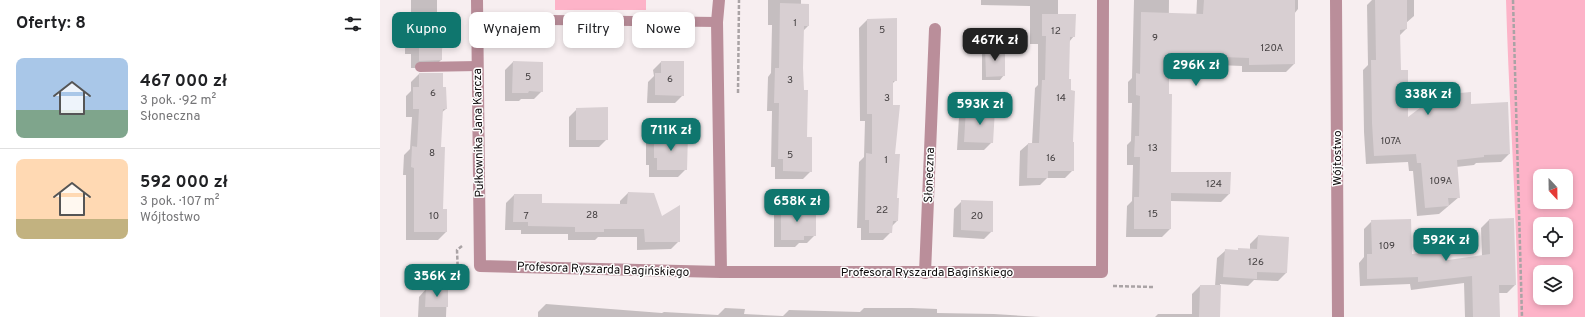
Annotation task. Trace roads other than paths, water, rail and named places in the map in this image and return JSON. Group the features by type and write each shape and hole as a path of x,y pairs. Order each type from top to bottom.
{"street":[{"name":"Pułkownika Jana Karcza","path":"477,0 477,12"},
{"path":"719,0 717,22 721,272"},
{"name":"Profesora Ryszarda Bagińskiego","path":"480,266 721,272 1102,272 1103,0"},
{"name":"Wójtostwo","path":"1336,0 1338,317"},
{"name":"Słoneczna","path":"924,273 935,29"},
{"name":"Pułkownika Jana Karcza","path":"478,48 480,266"}],"lane":[{"path":"555,20 717,22"},
{"path":"420,67 478,66"}]}
